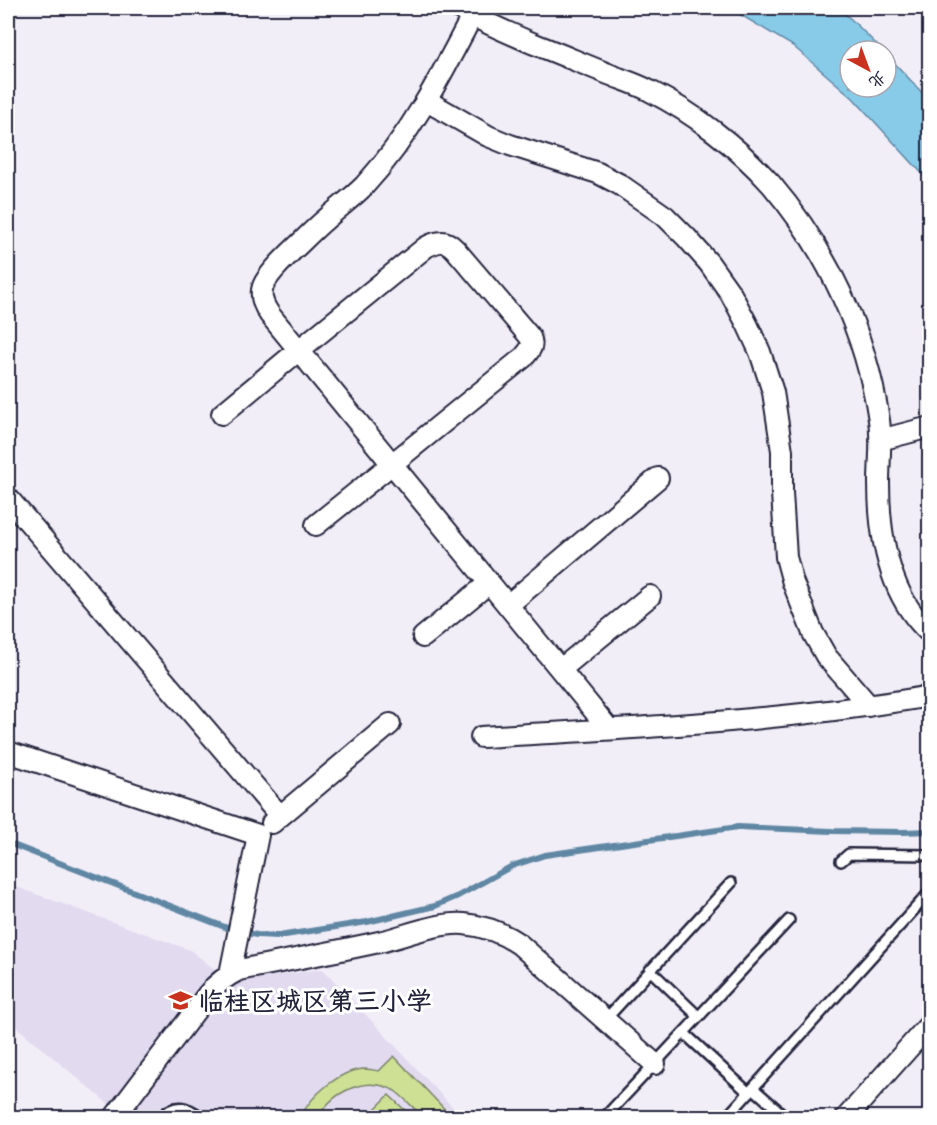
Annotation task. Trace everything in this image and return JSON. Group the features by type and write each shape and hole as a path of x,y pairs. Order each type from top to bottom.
{"street":[{"path":"609,729 299,350 264,306 261,298 264,283 279,264 362,187 399,142 427,101 466,12 499,29 650,91 701,122 748,160 770,184 804,229 844,298 863,350 879,421 879,485 888,559 894,579 914,617 930,633"},
{"path":"427,101 488,136 598,173 619,183 665,216 709,263 731,294 747,324 774,392 782,451 786,557 792,583 813,633 826,656 869,706"},
{"path":"222,414 426,247 441,242 451,244 455,248 530,337 531,349 316,525"},
{"path":"880,440 930,426"},
{"path":"508,605 658,478"},
{"path":"8,498 280,816"},
{"path":"423,637 489,583"},
{"path":"561,669 650,596"},
{"path":"481,737 744,720 869,706 930,696"},
{"path":"230,974 258,834 390,724"},
{"path":"8,752 258,834"},
{"path":"114,1118 214,987 230,974 239,970 380,942 451,924 485,928 504,934 519,944 654,1064"},
{"path":"846,1118 930,1024"}],"lane":[{"path":"841,861 849,854 930,855"},
{"path":"604,1020 731,883"},
{"path":"726,1118 930,892"},
{"path":"604,1118 789,920"},
{"path":"650,970 699,1017"},
{"path":"684,1033 787,1118"},
{"path":"160,1118 173,1107 187,1108 203,1118"}],"shaded area":[{"name":"临桂区城区第三小学","path":"8,884 190,950 231,982 323,969 462,1117 124,1117 8,1020"}],"green space":[{"path":"394,1056 452,1117 423,1117 395,1091 373,1084 351,1088 341,1093 324,1108 318,1117 301,1117 311,1101 336,1079 355,1070 379,1071"},
{"path":"389,1095 412,1117 367,1117"}],"water":[{"path":"729,8 837,8 871,39 838,39 838,85 793,46"},
{"path":"898,67 929,100 929,181 854,99 898,99"}],"waterway":[{"path":"8,843 235,931 279,936 367,922 435,906 512,866 545,855 738,827 832,831 930,831"}],"place":[{"name":"临桂区城区第三小学","path":"180,1001"}]}
